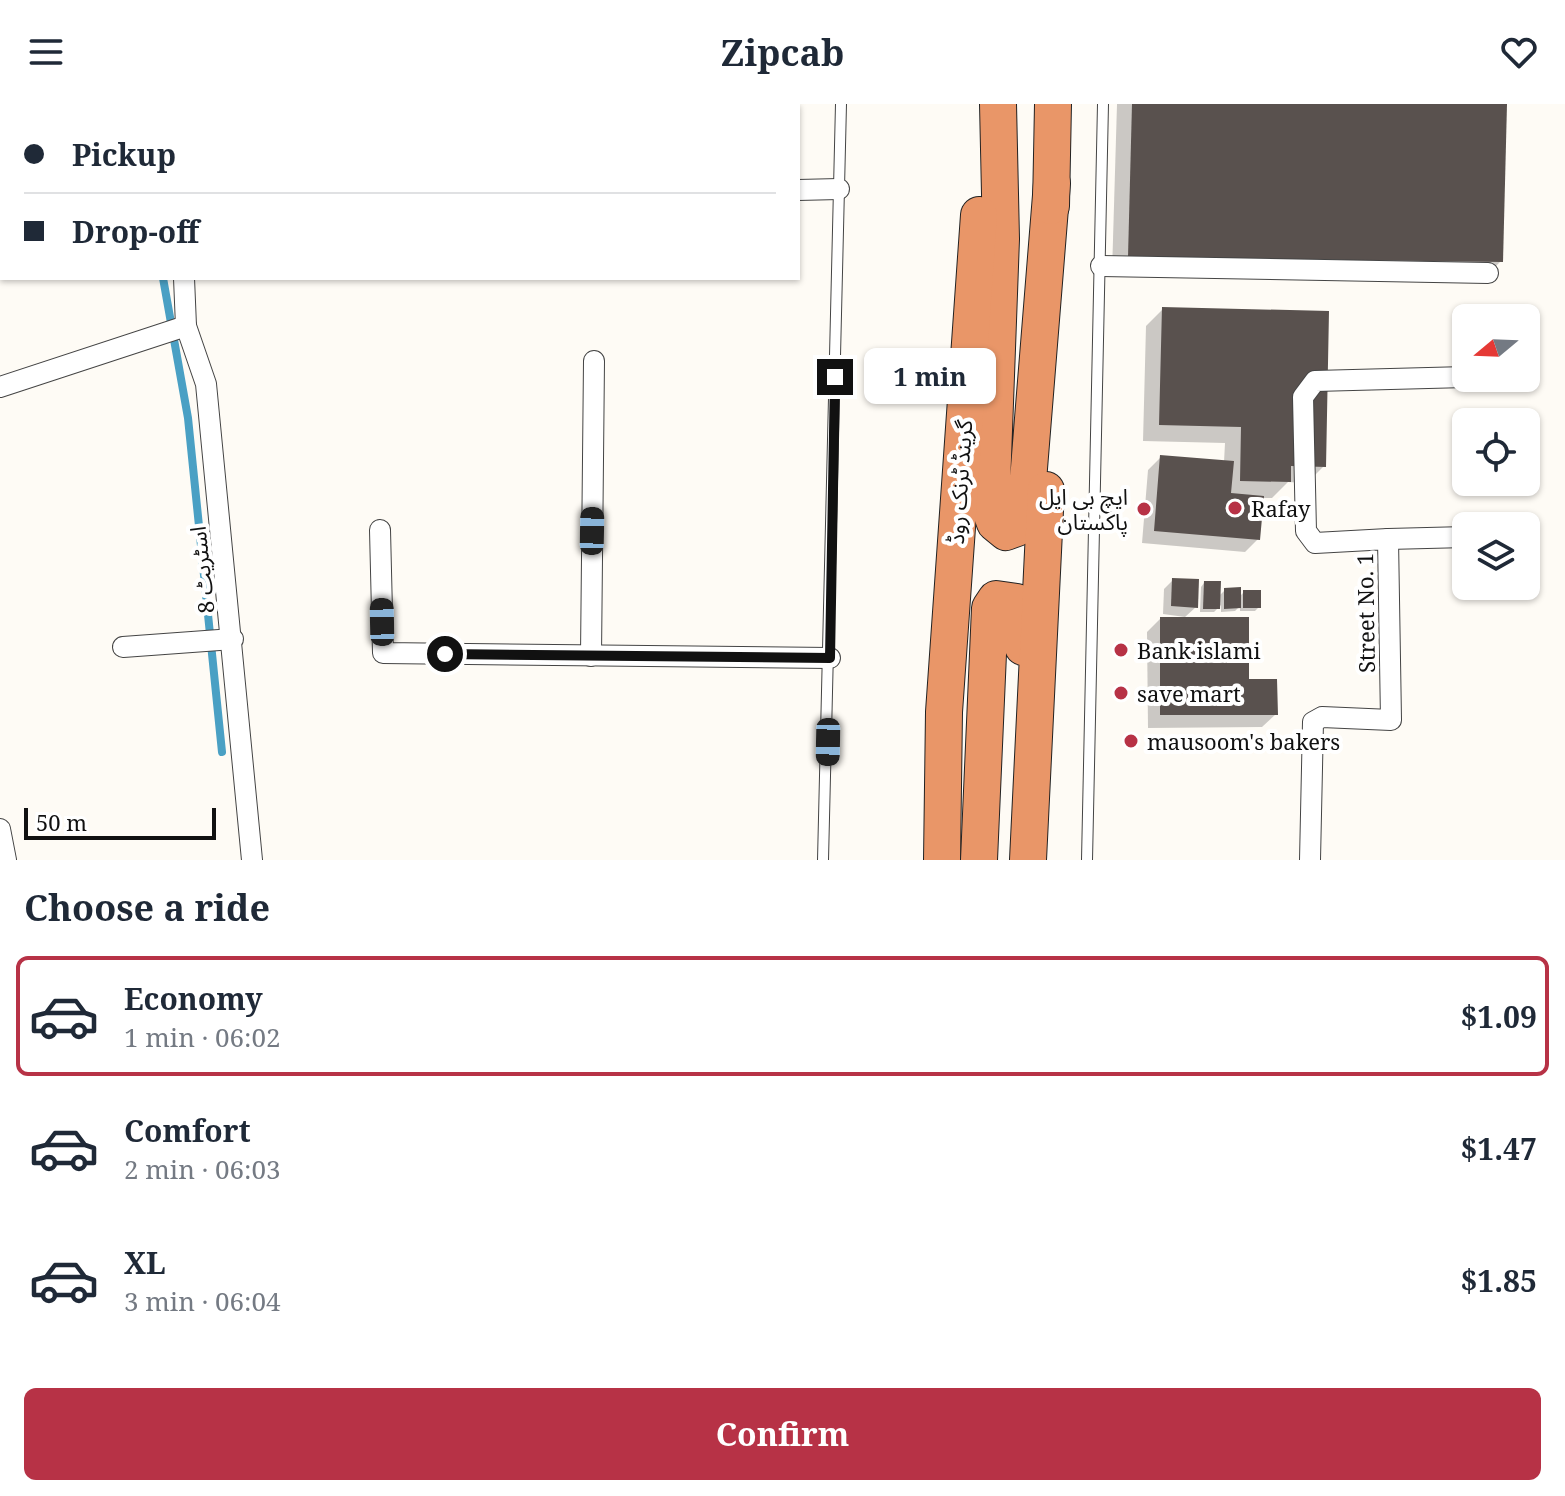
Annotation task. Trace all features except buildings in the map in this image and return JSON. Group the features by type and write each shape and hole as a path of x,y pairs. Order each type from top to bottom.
{"highway":[{"name":"گرینڈ ٹرنک روڈ","path":"942,860 944,712 988,104"},
{"path":"998,104 1001,239 991,512 995,523 1006,532 1017,528 1025,518 1052,183"},
{"path":"1028,860 1045,522 1053,104"},
{"path":"979,860 990,608 996,599 1012,600 1019,607 1032,736"}],"street":[{"path":"800,190 839,189"},
{"path":"1101,266 1488,273"},
{"name":"اسٹریٹ 8","path":"184,280 182,327 206,384 228,639 252,860"},
{"path":"0,387 182,327"},
{"path":"591,656 594,361"},
{"name":"Street No. 1","path":"1310,860 1313,722 1322,717 1391,720 1388,539 1315,543 1309,539 1306,531 1303,397 1315,381 1452,377"},
{"path":"380,530 383,653 830,658"},
{"path":"1388,539 1452,537"},
{"path":"123,647 228,639"},
{"path":"0,829 6,860"}],"lane":[{"path":"823,860 841,104"},
{"path":"1087,860 1103,104"}],"waterway":[{"path":"163,280 188,418 222,752"}],"place":[{"name":"Rafay","path":"1235,508"},
{"name":"ایچ بی ایل پاکستان","path":"1144,509"},
{"name":"Bank islami","path":"1121,650"},
{"name":"save mart","path":"1121,693"},
{"name":"mausoom's bakers","path":"1131,741"}],"route":[{"path":"445,654 830,658 835,377"}]}
